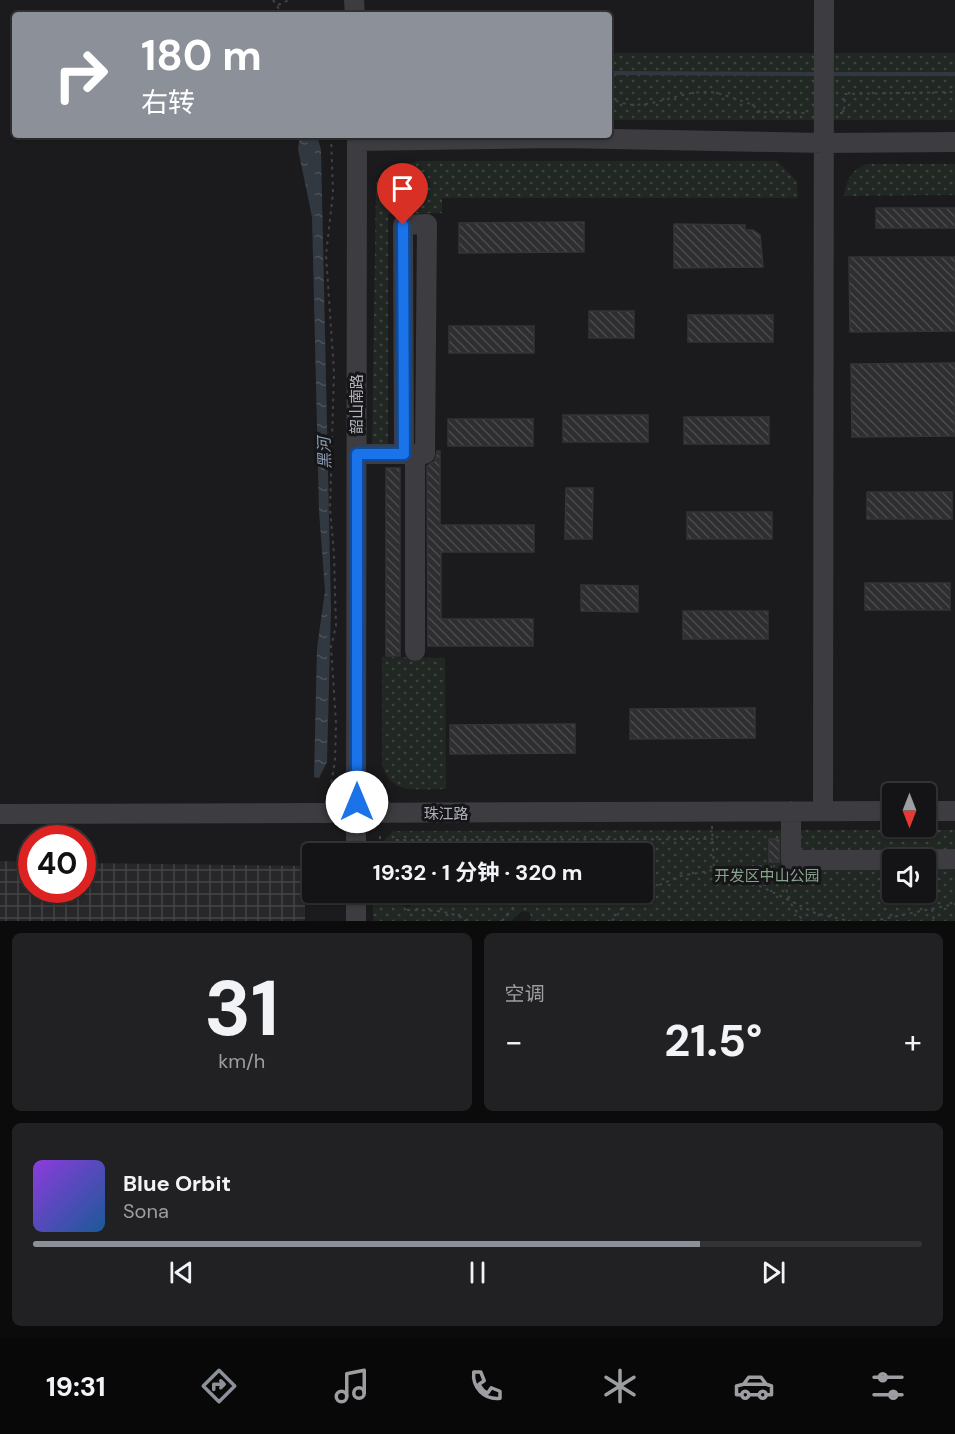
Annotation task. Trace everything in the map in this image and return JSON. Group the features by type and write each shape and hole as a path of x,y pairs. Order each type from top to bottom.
{"street":[{"path":"823,811 824,0"},
{"path":"357,138 561,138 823,143 955,142"},
{"name":"韶山南路","path":"356,843 357,138"},
{"path":"357,454 410,454 425,454 427,224 403,225 410,454 415,651"},
{"path":"791,811 787,863 882,860"},
{"name":"珠江路","path":"0,814 882,811"},
{"path":"936,811 955,811"},
{"path":"936,859 955,859"},
{"path":"356,903 356,921"}],"path":[{"path":"273,0 281,12"},
{"path":"277,6 289,0"},
{"path":"612,99 645,106 705,91 754,105 756,112 823,105 844,113 845,94 955,92"},
{"path":"330,790 335,761 336,732 331,647 336,626 330,508 334,372 326,255 333,193 331,138"},
{"path":"712,811 714,870"},
{"path":"380,836 380,853 396,840 712,839"},
{"path":"754,883 753,866 787,863 784,886 789,901 803,921"},
{"path":"612,921 626,905 657,886 680,876 714,870 754,883 815,913 849,921"},
{"path":"502,921 517,903"},
{"path":"873,921 955,904"},
{"path":"932,909 934,921"},
{"path":"407,910 432,910 455,914 469,921"}],"shaded area":[{"path":"0,861 18,862 18,903 96,903 96,863 302,866 302,903 305,903 305,921 0,921"}],"green space":[{"path":"612,53 955,53 955,120 612,120"},
{"path":"420,161 777,161 797,181 798,198 442,198 442,213 388,214 388,447 372,447 376,183 385,173 395,167"},
{"path":"866,164 955,164 955,195 844,196 850,177"},
{"path":"382,657 445,658 446,789 407,788 392,782 386,775 382,764"},
{"name":"开发区中山公园","path":"882,830 882,837 936,837 936,830 955,830 955,921 529,921 531,916 529,912 522,911 511,921 373,921 373,903 404,903 407,908 413,903 653,903 653,843 382,843 393,831"}],"water":[{"name":"黑河","path":"300,138 318,138 321,150 331,609 327,762 319,778 314,777 317,648 325,591 319,511 312,217 298,149"}],"building":[{"path":"876,208 955,208 955,228 876,228"},
{"path":"584,222 584,252 459,253 459,223"},
{"path":"674,224 745,225 745,230 753,230 760,235 763,267 674,268"},
{"path":"849,257 955,257 955,331 850,332"},
{"path":"589,311 634,311 634,338 589,338"},
{"path":"688,315 773,315 773,342 688,342"},
{"path":"449,326 534,326 534,353 449,353"},
{"path":"955,363 955,436 852,437 851,364"},
{"path":"563,415 648,415 648,442 563,442"},
{"path":"684,417 769,417 769,444 684,444"},
{"path":"448,419 533,419 533,446 448,446"},
{"path":"437,451 440,451 440,525 534,525 534,552 441,552 441,619 533,619 533,646 428,646 427,466 435,461"},
{"path":"386,468 400,468 400,656 386,656"},
{"path":"566,488 593,488 592,539 565,539"},
{"path":"867,492 952,492 952,519 867,519"},
{"path":"687,512 772,512 772,539 687,539"},
{"path":"865,583 950,583 950,610 865,610"},
{"path":"581,585 638,586 638,612 581,611"},
{"path":"683,611 768,611 768,639 683,639"},
{"path":"755,708 755,738 630,739 630,709"},
{"path":"575,724 575,753 450,754 450,725"},
{"path":"769,839 779,839 779,862 769,862"}],"waterway":[{"path":"612,73 819,74"},
{"path":"830,74 955,74"}],"route":[{"path":"357,802 357,454 404,454 403,225"}]}
